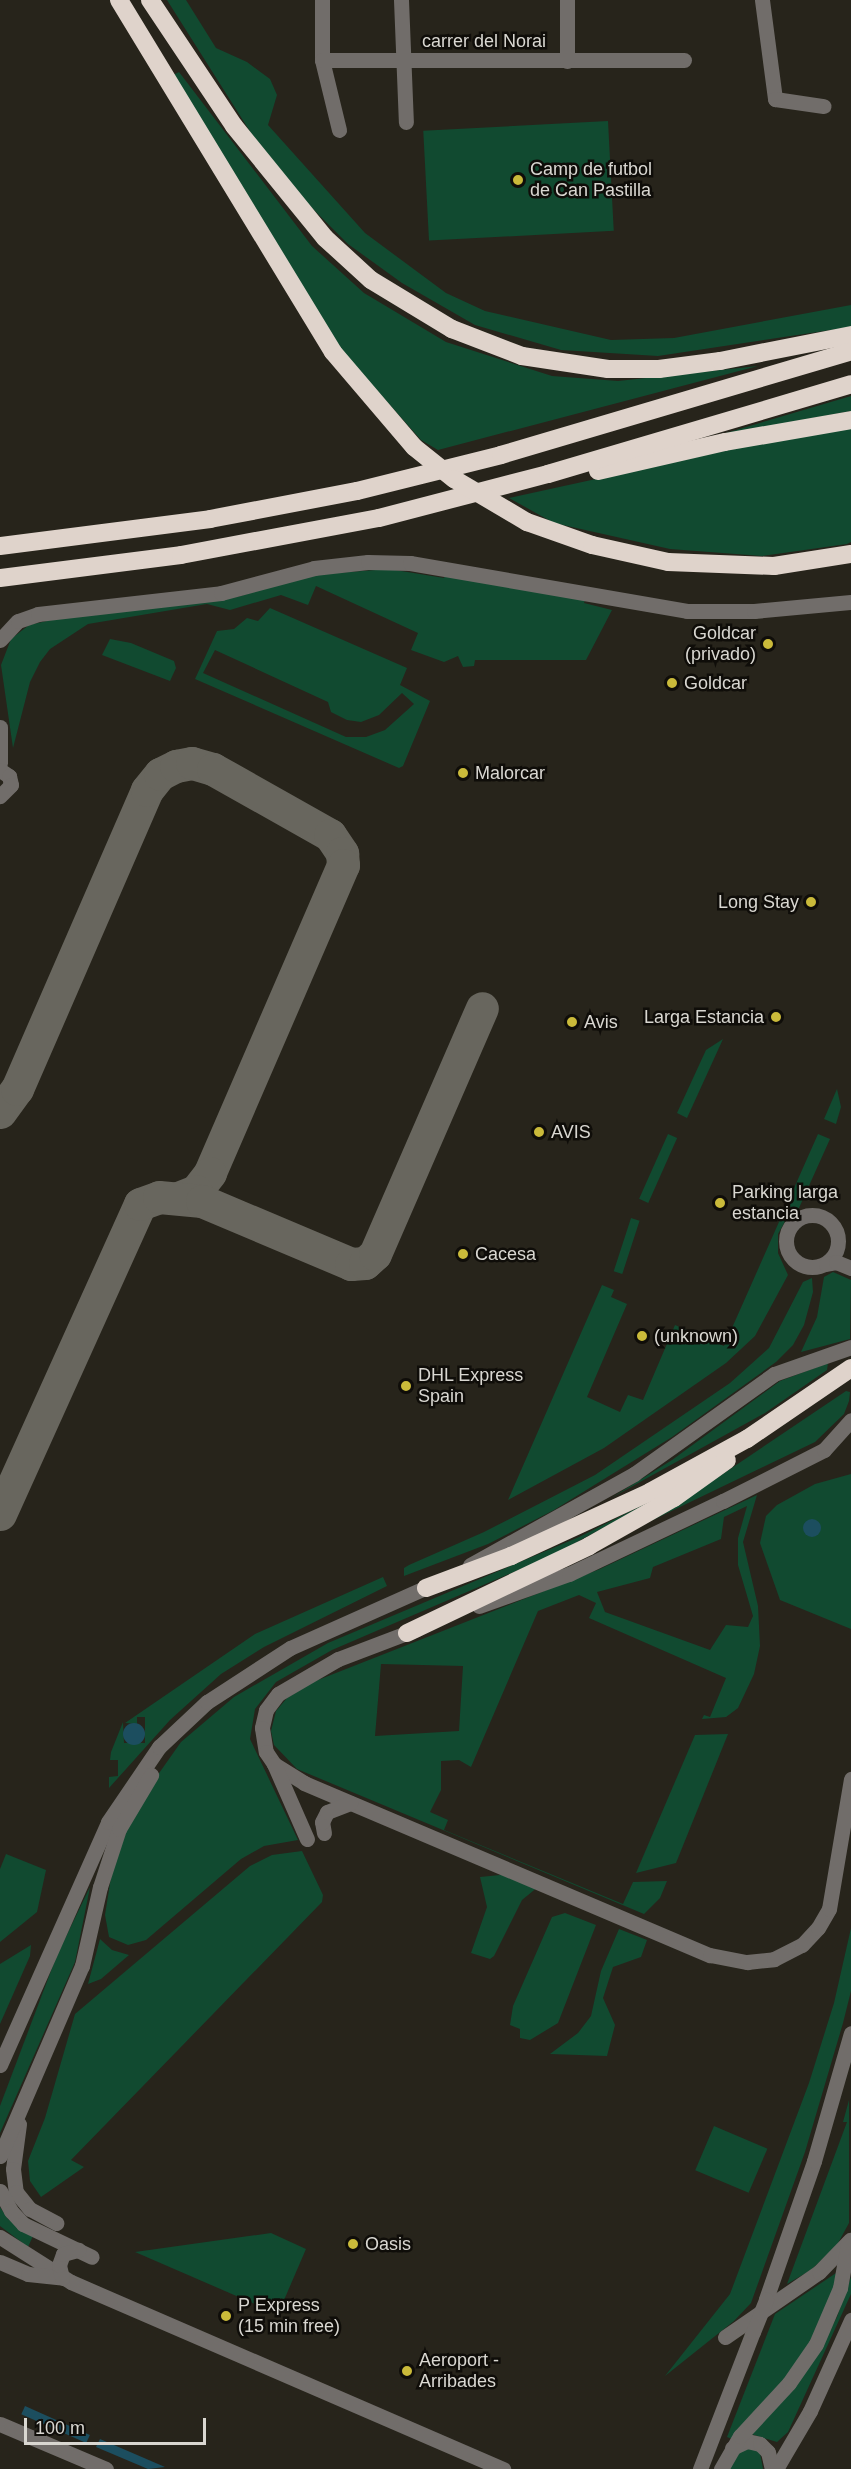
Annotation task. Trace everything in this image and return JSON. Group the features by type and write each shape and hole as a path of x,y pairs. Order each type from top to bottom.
{"highway":[{"path":"119,0 327,343 359,386 414,447 454,479 527,522 592,545 668,562 774,566 851,554"},
{"path":"150,0 234,126 325,238 370,280 452,329 522,356 608,369 659,369 720,361 851,335"},
{"path":"0,546 210,519 357,491 522,449 851,351"},
{"path":"0,578 126,563 291,536 444,502 548,474 851,384"},
{"path":"548,474 599,471 725,442 851,420"},
{"path":"426,1588 591,1521 710,1460 788,1412 845,1373"},
{"path":"407,1633 632,1523 702,1480 788,1412"}],"street":[{"path":"322,0 322,60 339,129"},
{"path":"401,0 406,122"},
{"path":"567,0 567,61"},
{"path":"762,0 775,99 823,106"},
{"name":"carrer del Norai","path":"322,60 684,60"},
{"path":"0,640 18,621 38,614 227,592 308,570 368,562 410,563 687,611 754,611 851,602"},
{"path":"0,727 0,763"},
{"path":"0,770 9,776 11,785 0,796"},
{"path":"851,1257 845,1240 832,1224 817,1215 804,1216 792,1224 786,1237 788,1251 797,1263 811,1268 841,1263 851,1268"},
{"path":"826,1264 845,1240"},
{"path":"0,2070 103,1832 159,1747 207,1702 290,1648 426,1588 634,1474 774,1374 851,1347"},
{"path":"307,1839 274,1764 266,1752 262,1728 266,1710 278,1694 338,1659 569,1574 656,1534 824,1450 851,1420"},
{"path":"0,2156 82,1966 100,1887 119,1829 155,1768 159,1747"},
{"path":"274,1764 292,1778 710,1955 757,1962 797,1949 825,1918 851,1779"},
{"path":"324,1833 322,1822 327,1812 350,1803"},
{"path":"700,2469 766,2299 814,2161 851,2033"},
{"path":"21,2109 14,2185 30,2209 56,2223"},
{"path":"0,2191 10,2211 23,2224 92,2257"},
{"path":"0,2237 62,2278 499,2468"},
{"path":"725,2337 819,2272 849,2241"},
{"path":"721,2469 729,2452 746,2428 789,2383 816,2344 840,2288 849,2241"},
{"path":"62,2278 59,2265 63,2254 78,2250"},
{"path":"0,2262 28,2274 62,2278"},
{"path":"774,2469 796,2437 851,2320"},
{"path":"0,2424 106,2469"},
{"path":"729,2452 742,2442 780,2447 796,2437"},
{"path":"760,2444 768,2452 774,2469"},
{"path":"690,2469 707,2451"}],"green space":[{"path":"167,0 186,0 216,48 247,62 270,79 277,95 268,125 365,233 446,293 485,311 611,340 674,338 851,305 851,327 658,356 561,350 475,325 402,283 348,244 307,203 251,133"},
{"path":"179,72 312,246 364,293 446,342 552,376 618,381 758,366 438,450 421,440 343,352 173,75"},
{"name":"Camp de futbol de Can Pastilla","path":"608,121 614,231 429,241 423,131"},
{"path":"851,396 851,411 719,435"},
{"path":"851,428 851,542 847,544 762,556 670,549 554,523 509,498 784,438"},
{"path":"389,569 444,578 445,574 585,600 584,603 612,610 586,660 475,660 474,666 463,667 458,656 444,662 411,650 418,633 316,586 308,605 281,595 230,610 207,604 88,624 50,649 40,662 30,682 13,748 1,665 11,639 29,625 60,618 237,597 310,575"},
{"path":"270,608 407,668 400,685 430,701 403,766 399,768 195,679 217,631 234,629 247,618 258,621","holes":["215,650 328,702 331,712 347,720 361,722 379,715 402,693 414,704 385,730 366,737 346,737 203,673"]},
{"path":"110,639 131,643 174,661 176,668 170,681 102,655"},
{"path":"723,1039 687,1118 677,1113 706,1050"},
{"path":"837,1089 841,1107 836,1124 824,1119"},
{"path":"668,1134 677,1138 648,1203 639,1199"},
{"path":"818,1134 830,1139 799,1208 788,1216 778,1234 778,1253 788,1275 755,1336 726,1363 604,1448 508,1500 602,1285 614,1290 611,1297 627,1304 587,1397 620,1412 628,1395 643,1400 675,1325 724,1346"},
{"path":"631,1218 640,1221 622,1274 614,1271"},
{"path":"833,1272 851,1280 850,1339 801,1352 817,1317 824,1277"},
{"path":"812,1278 813,1292 804,1325 793,1345 776,1362 672,1437 554,1510 488,1544 404,1576 404,1568 409,1565 484,1532 595,1475 730,1383 769,1348 803,1282"},
{"path":"828,1363 827,1370 765,1413 611,1498 672,1460 780,1381"},
{"path":"846,1391 850,1392 844,1414 815,1442 601,1545 708,1484"},
{"path":"851,1474 851,1629 780,1600 760,1543 766,1516 777,1505 815,1484"},
{"path":"673,1490 551,1556 332,1650 276,1682 255,1709 250,1739 298,1840 264,1846 241,1859 146,1940 128,1945 109,1937 105,1915 111,1877 127,1829 150,1786 181,1742 234,1697 328,1643 579,1537"},
{"path":"757,1495 743,1542 758,1606 760,1646 754,1674 738,1708 726,1717 702,1719 704,1715 710,1717 726,1678 589,1618 596,1603 579,1595 538,1611 471,1767 459,1760 441,1761 441,1790 430,1812 448,1820 444,1830 623,1904 633,1882 667,1881 660,1898 644,1914 297,1769 274,1745 271,1731 276,1711 287,1698 313,1682 600,1569","holes":["747,1506 738,1538 738,1565 753,1616 748,1627 726,1625 710,1650 605,1612 597,1592 650,1578 653,1567 721,1539 724,1517","381,1664 463,1666 459,1731 375,1736"]},
{"path":"383,1577 387,1586 264,1647 221,1674 170,1720 109,1788 109,1777 118,1776 118,1760 110,1760 123,1722 124,1743 145,1743 145,1717 137,1717 137,1724 125,1723 255,1634"},
{"path":"728,1734 676,1863 636,1873 695,1735"},
{"path":"302,1851 323,1895 322,1902 71,2160 84,2167 41,2197 30,2181 28,2161 45,2118 75,2014 250,1866 272,1855"},
{"path":"6,1854 46,1870 37,1912 0,1942 0,1869"},
{"path":"510,1874 539,1886 522,1900 494,1956 490,1959 471,1953 487,1907 480,1877"},
{"path":"90,1887 75,1962 0,2133 0,2106 57,1955"},
{"path":"565,1913 596,1925 558,2023 530,2040 520,2038 520,2029 510,2025 513,2006 552,1917"},
{"path":"851,1928 851,1991 843,2023 805,2152 751,2303 734,2321 665,2376 730,2294 809,2083 834,2003"},
{"path":"619,1929 647,1940 641,1957 613,1967 603,1998 615,2025 607,2056 550,2054 578,2033 591,2016 601,1971"},
{"path":"100,1939 112,1950 129,1955 101,1979 88,1984"},
{"path":"31,1945 30,1956 0,2024 0,1964"},
{"path":"849,2100 849,2223 837,2245 811,2270 787,2284 847,2122 843,2122"},
{"path":"714,2126 767,2149 749,2193 695,2170"},
{"path":"0,2207 8,2219 33,2236 28,2247 0,2226"},
{"path":"271,2233 306,2249 278,2314 135,2252"},
{"path":"839,2271 835,2292 803,2359 732,2439 727,2437 775,2314"},
{"path":"851,2277 851,2294 788,2432 777,2442 751,2434 812,2363 837,2317"},
{"path":"752,2448 760,2453 763,2469 728,2469 739,2451"}],"water":[{"path":"812,1519 818,1522 821,1528 818,1534 812,1537 806,1534 803,1528 806,1522"},
{"path":"134,1723 142,1726 145,1734 142,1742 134,1745 126,1742 123,1734 126,1726"},
{"path":"25,2406 90,2435 86,2443 21,2414"},
{"path":"100,2439 165,2467 148,2469 96,2447"}],"taxiway":[{"path":"0,1112 17,1089 147,790 160,774 176,766 192,763 213,769 330,835 342,853 343,865 210,1173 196,1191 178,1198"},
{"path":"0,1514 140,1204 159,1197 202,1201 351,1264 365,1263 375,1254 482,1008"}],"place":[{"name":"Camp de futbol de Can Pastilla","path":"518,180"},
{"name":"Goldcar (privado)","path":"768,644"},
{"name":"Goldcar","path":"672,683"},
{"name":"Malorcar","path":"463,773"},
{"name":"Long Stay","path":"811,902"},
{"name":"Larga Estancia","path":"776,1017"},
{"name":"Avis","path":"572,1022"},
{"name":"AVIS","path":"539,1132"},
{"name":"Parking larga estancia","path":"720,1203"},
{"name":"Cacesa","path":"463,1254"},
{"name":"(unknown)","path":"642,1336"},
{"name":"DHL Express Spain","path":"406,1386"},
{"name":"Oasis","path":"353,2244"},
{"name":"P Express (15 min free)","path":"226,2316"},
{"name":"Aeroport - Arribades","path":"407,2371"}]}
